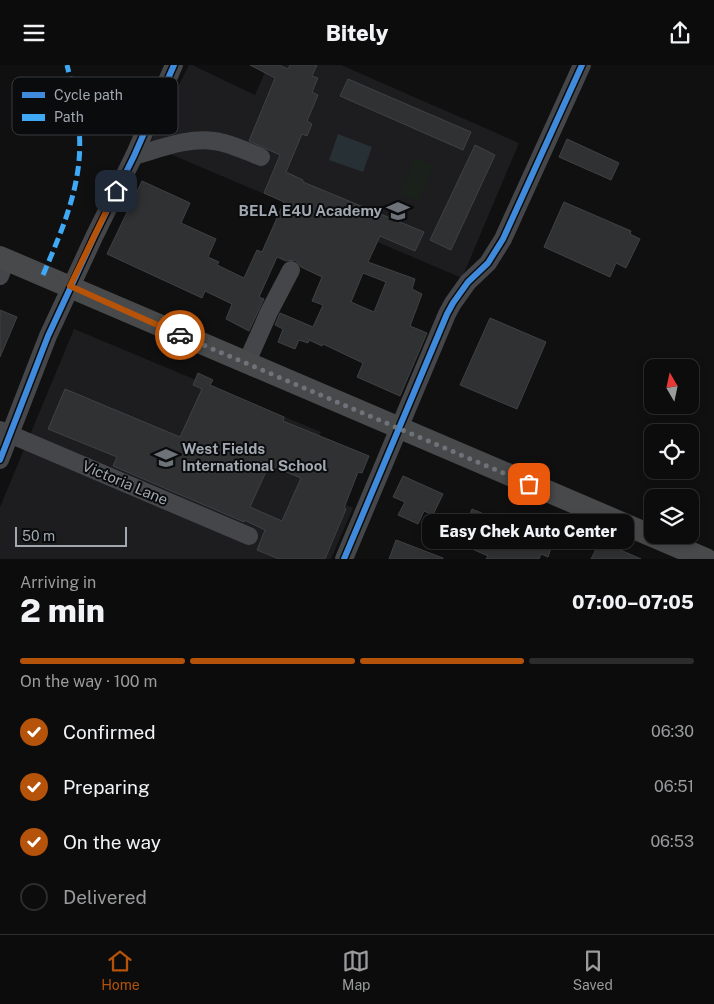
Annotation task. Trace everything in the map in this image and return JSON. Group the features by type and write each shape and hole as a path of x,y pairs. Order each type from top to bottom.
{"main road":[{"path":"2,264 70,286 246,364 706,559"}],"street":[{"path":"169,77 174,65"},
{"path":"344,559 447,314 464,287 488,263 503,239 582,65"},
{"path":"0,460 6,432 70,286 143,135"},
{"path":"134,156 164,147 201,140 226,143 261,157"},
{"path":"246,364 269,312 291,270"},
{"name":"Victoria Lane","path":"6,432 249,536"}],"shaded area":[{"name":"BELA E4U Academy","path":"189,65 255,95 268,65 341,65 519,143 462,278 149,145 154,135 178,135 178,87"},
{"path":"338,134 372,147 363,172 329,160"},
{"path":"415,158 433,166 418,201 400,194"},
{"name":"West Fields International School","path":"74,329 321,432 301,485 353,508 331,559 0,559 0,507"}],"building":[{"path":"250,65 279,65 288,69 290,65 317,65 312,76 318,78 312,92 318,95 307,121 312,124 307,136 302,134 286,172 303,180 303,182 424,232 415,251 380,236 368,262 415,279 412,289 422,294 410,326 427,333 400,396 357,377 363,363 323,344 322,346 309,340 308,343 299,340 295,349 278,342 283,329 275,325 280,313 313,327 323,305 312,301 322,277 301,267 295,260 286,261 277,257 259,297 264,299 249,331 226,319 232,304 205,291 202,298 107,254 142,181 190,203 181,223 216,239 208,257 219,262 217,265 244,278 257,250 262,252 284,202 264,193 280,155 249,141 275,78","holes":["363,273 386,282 374,312 351,302"]},
{"path":"348,79 471,132 463,150 340,96"},
{"path":"567,139 619,163 611,180 559,157"},
{"path":"475,145 495,155 451,250 430,240"},
{"path":"564,202 631,231 630,234 640,239 626,268 616,263 610,277 544,247"},
{"path":"0,310 17,317 0,357"},
{"path":"490,318 546,342 517,409 460,385"},
{"path":"198,373 213,380 210,385 284,417 283,421 369,456 362,473 358,472 344,508 346,509 325,559 279,559 257,550 265,530 113,466 117,457 48,429 65,389 180,437 202,389 193,385","holes":["269,465 301,478 282,521 250,507"]},
{"path":"403,476 443,494 433,515 424,511 418,524 398,515 405,502 393,497"},
{"path":"472,509 524,531 523,534 552,545 548,557 541,554 539,559 486,559 488,556 470,548 473,539 462,534"},
{"path":"396,540 443,558 443,559 389,559"},
{"path":"600,541 641,559 591,559"}],"marked path":[{"path":"67,65 70,77"},
{"path":"43,275 58,240 75,186 80,148 79,135"}],"cycle path":[{"path":"169,77 174,65"},
{"path":"344,559 447,314 468,282 488,263 503,239 582,65"},
{"path":"0,460 48,336 143,135"}],"way so far":[{"path":"180,335 529,484"}],"place":[{"name":"BELA E4U Academy","path":"398,211"},
{"name":"West Fields International School","path":"166,458"},
{"name":"Easy Chek Auto Center","path":"529,484"}],"route":[{"path":"116,191 70,286 180,335"}]}
